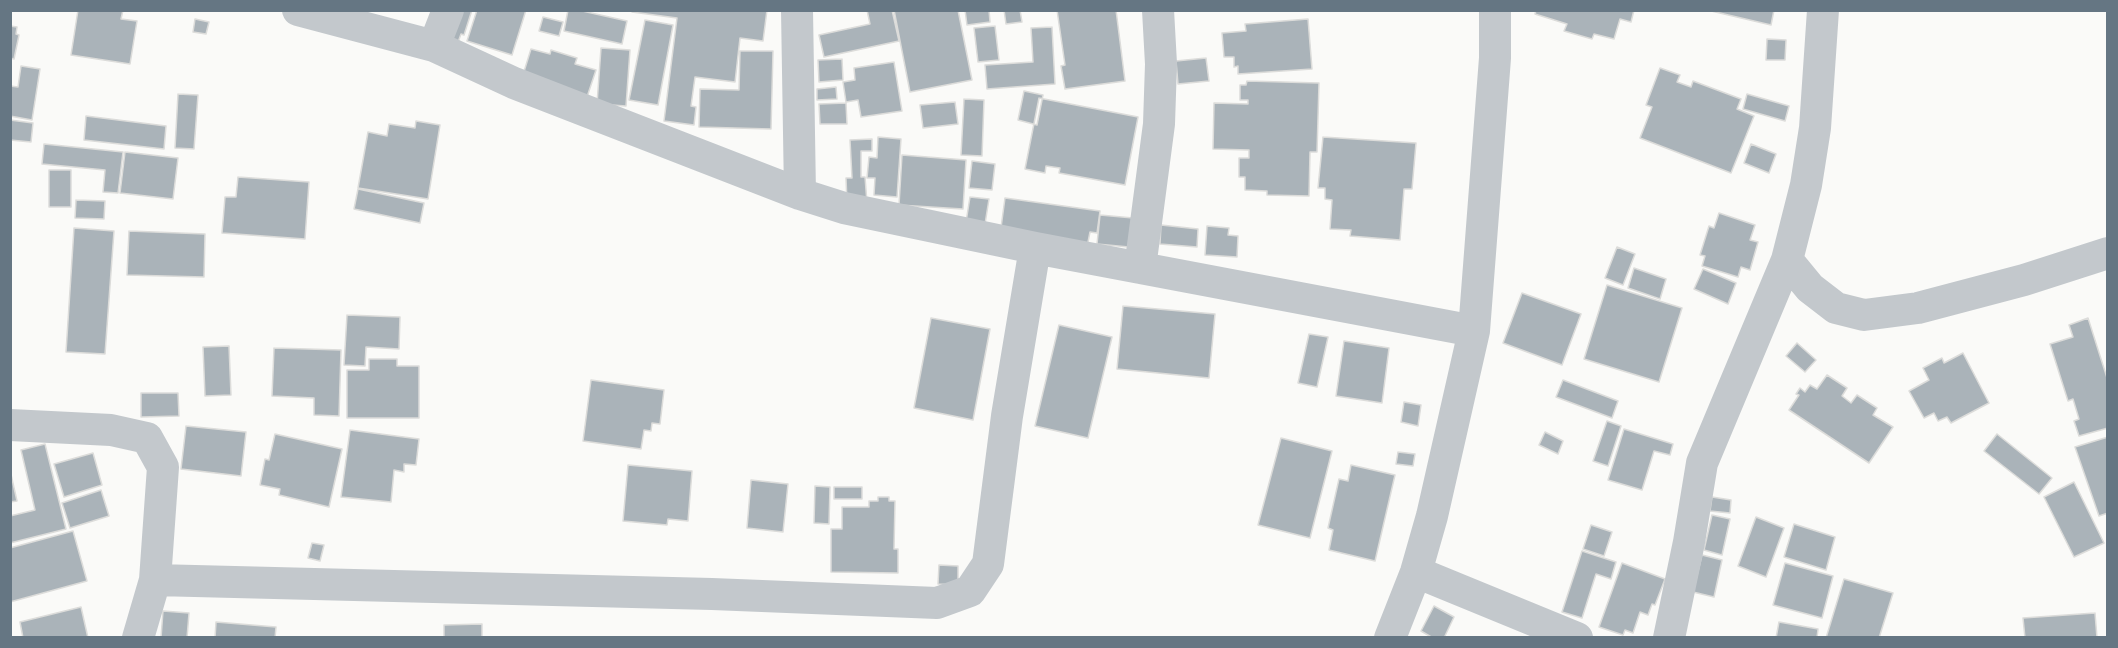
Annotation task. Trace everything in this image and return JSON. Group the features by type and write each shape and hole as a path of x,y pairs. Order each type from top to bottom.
{"street":[{"path":"298,10 434,46 514,83 800,194 844,208 1035,248 1473,332"},
{"path":"434,46 448,10"},
{"path":"797,10 800,194"},
{"path":"1140,268 1159,124 1161,64 1158,10"},
{"path":"1390,638 1416,572 1432,516 1473,332 1495,58 1495,10"},
{"path":"1669,638 1689,542 1701,463 1787,260 1806,185 1815,128 1823,10"},
{"path":"155,580 712,594 937,603 970,591 988,564 1007,416 1035,248"},
{"path":"1787,260 1810,288 1836,309 1864,315 1928,305 2024,280 2108,253"},
{"path":"10,425 111,430 147,438 163,467 155,580 138,638"},
{"path":"1416,572 1577,638"}],"building":[{"path":"78,10 123,10 121,19 137,21 130,64 71,55"},
{"path":"451,10 472,10 464,35 461,34 457,45 441,40"},
{"path":"477,10 526,10 512,55 467,41"},
{"path":"568,10 578,10 627,21 622,44 564,31"},
{"path":"632,10 767,10 763,41 740,38 735,82 695,77 691,106 696,107 694,125 664,121 677,18 632,12"},
{"path":"867,10 892,10 899,41 824,57 819,35 870,24"},
{"path":"894,10 958,10 972,80 910,92"},
{"path":"965,10 989,10 990,22 967,25"},
{"path":"1004,10 1020,10 1022,22 1006,24"},
{"path":"1057,10 1116,10 1125,81 1065,89 1061,66 1065,65"},
{"path":"1536,10 1634,10 1631,22 1620,19 1614,39 1594,34 1592,39 1564,31 1567,24 1535,14"},
{"path":"1707,10 1774,10 1771,25"},
{"path":"543,17 563,22 559,36 539,31"},
{"path":"195,19 209,22 206,34 193,32"},
{"path":"1308,19 1312,69 1238,74 1238,66 1234,67 1234,57 1224,57 1222,33 1246,31 1245,24"},
{"path":"645,20 673,25 658,105 629,100"},
{"path":"10,26 17,27 16,34 19,35 14,59 10,58"},
{"path":"995,26 999,60 978,62 974,28"},
{"path":"1052,27 1055,84 987,89 985,65 1033,62 1031,28"},
{"path":"1767,39 1786,40 1785,60 1766,60"},
{"path":"601,48 630,50 626,106 597,104"},
{"path":"531,49 550,54 551,50 577,58 575,64 596,70 587,97 522,78"},
{"path":"740,51 773,51 771,129 699,127 700,89 739,90"},
{"path":"1206,58 1209,81 1178,84 1176,61"},
{"path":"842,59 843,80 819,82 818,60"},
{"path":"894,62 902,111 861,117 858,100 846,102 843,82 855,80 854,68"},
{"path":"21,66 40,69 32,120 10,116 10,86 18,87"},
{"path":"1660,68 1680,75 1677,82 1691,87 1693,81 1741,99 1737,109 1754,116 1731,173 1640,138 1652,107 1646,105"},
{"path":"1247,81 1319,83 1317,152 1310,152 1309,196 1267,195 1267,191 1245,190 1245,177 1239,177 1239,158 1249,158 1249,150 1213,149 1214,103 1248,104 1248,100 1240,100 1240,85 1246,85"},
{"path":"836,87 837,99 817,100 817,89"},
{"path":"1024,91 1043,95 1037,125 1018,120"},
{"path":"178,94 198,95 194,149 175,148"},
{"path":"1747,94 1789,106 1785,121 1743,109"},
{"path":"1039,98 1138,117 1125,185 1059,173 1060,168 1046,166 1045,173 1025,169"},
{"path":"964,99 984,100 982,156 961,155"},
{"path":"955,102 958,124 923,128 920,105"},
{"path":"846,103 847,124 820,124 819,104"},
{"path":"86,116 166,126 164,149 84,140"},
{"path":"10,120 33,123 31,142 10,140"},
{"path":"416,121 440,125 428,199 358,188 368,132 387,136 389,124 415,128"},
{"path":"878,137 901,139 897,197 874,195 875,178 867,178 869,157 877,158"},
{"path":"1323,137 1416,143 1412,189 1404,189 1400,240 1350,236 1351,230 1330,229 1332,200 1325,199 1325,188 1318,188"},
{"path":"872,139 872,151 861,151 861,177 865,177 867,203 847,203 846,178 852,178 850,140"},
{"path":"44,144 123,152 118,193 103,192 105,170 42,164"},
{"path":"1751,144 1776,154 1769,173 1744,163"},
{"path":"125,152 178,158 173,199 120,193"},
{"path":"902,155 966,160 963,209 899,205"},
{"path":"972,161 995,164 992,190 969,188"},
{"path":"49,170 71,170 71,207 49,207"},
{"path":"238,177 309,182 305,239 222,233 225,197 236,197"},
{"path":"358,189 424,203 420,223 354,209"},
{"path":"970,197 989,199 985,224 966,222"},
{"path":"1005,198 1100,211 1097,233 1090,232 1087,247 1000,235"},
{"path":"76,200 105,201 104,219 75,218"},
{"path":"1719,213 1755,225 1750,240 1758,242 1750,270 1741,267 1738,277 1702,266 1705,256 1700,255 1709,226 1714,228"},
{"path":"1100,215 1133,218 1129,247 1097,244"},
{"path":"1161,225 1198,229 1197,247 1160,244"},
{"path":"1207,226 1229,228 1228,235 1238,236 1237,257 1205,255"},
{"path":"74,228 114,231 105,354 66,352"},
{"path":"129,231 205,234 204,277 127,275"},
{"path":"1617,247 1635,254 1623,285 1605,278"},
{"path":"1634,268 1666,279 1660,299 1628,288"},
{"path":"1703,269 1736,283 1728,304 1694,289"},
{"path":"1607,285 1682,308 1659,382 1584,359"},
{"path":"1522,293 1581,314 1562,365 1503,343"},
{"path":"1123,306 1215,314 1209,378 1117,369"},
{"path":"347,315 400,317 399,349 366,347 365,366 344,365"},
{"path":"931,318 990,329 973,420 914,408"},
{"path":"2088,318 2108,381 2108,428 2079,436 2074,421 2079,419 2073,399 2068,401 2050,344 2073,337 2069,325"},
{"path":"1059,325 1112,337 1088,438 1035,426"},
{"path":"1309,334 1328,337 1317,387 1298,383"},
{"path":"1344,341 1389,348 1382,403 1336,396"},
{"path":"1797,343 1816,360 1805,372 1786,356"},
{"path":"229,346 231,395 205,396 203,347"},
{"path":"274,348 341,350 339,416 314,415 314,398 272,396"},
{"path":"1963,353 1989,403 1951,423 1947,417 1938,421 1934,413 1924,418 1909,391 1929,380 1923,368 1942,358 1944,363"},
{"path":"369,359 397,359 397,366 419,366 419,418 347,418 347,370 369,370"},
{"path":"1827,375 1847,388 1842,396 1851,403 1857,395 1877,408 1873,415 1893,427 1869,463 1789,410 1799,395 1796,394 1800,388 1805,392 1810,385 1817,389"},
{"path":"591,380 664,390 660,424 652,423 651,431 644,430 641,449 583,441"},
{"path":"1563,380 1618,401 1612,418 1556,397"},
{"path":"141,393 178,393 179,416 141,417"},
{"path":"1404,402 1421,405 1418,426 1401,422"},
{"path":"1607,421 1621,426 1608,466 1593,461"},
{"path":"186,426 246,432 241,476 181,469"},
{"path":"1624,429 1673,444 1670,455 1654,451 1642,490 1608,480"},
{"path":"350,430 419,439 416,465 404,464 404,472 394,470 391,502 341,497"},
{"path":"1545,432 1563,441 1558,454 1539,445"},
{"path":"275,434 342,449 329,507 279,495 280,489 260,485 265,459 269,460"},
{"path":"1997,434 2052,478 2039,494 1984,451"},
{"path":"2108,437 2108,513 2099,516 2075,447"},
{"path":"1281,438 1332,451 1310,538 1258,525"},
{"path":"45,444 66,529 10,543 10,516 35,510 21,450"},
{"path":"1398,452 1415,454 1413,466 1396,464"},
{"path":"93,453 102,485 64,497 54,464"},
{"path":"628,465 692,471 688,521 668,519 667,525 623,521"},
{"path":"1351,465 1395,475 1375,561 1329,550 1333,530 1328,528 1339,479 1348,481"},
{"path":"10,470 17,501 10,502"},
{"path":"751,480 788,484 783,532 747,528"},
{"path":"2074,482 2104,543 2074,557 2044,497"},
{"path":"815,486 830,487 829,524 814,523"},
{"path":"834,487 862,487 862,499 834,499"},
{"path":"101,490 109,516 70,528 62,503"},
{"path":"878,497 889,497 889,501 895,501 894,549 898,549 898,573 831,572 831,529 842,529 842,507 869,507 869,501 878,501"},
{"path":"1712,497 1731,500 1730,513 1710,511"},
{"path":"1712,515 1730,519 1722,555 1704,550"},
{"path":"1756,517 1784,528 1766,577 1738,566"},
{"path":"1794,524 1835,537 1826,570 1784,557"},
{"path":"1591,525 1612,532 1604,556 1583,549"},
{"path":"73,531 87,581 10,602 10,548"},
{"path":"312,543 324,545 320,561 308,558"},
{"path":"1582,551 1616,562 1611,579 1596,574 1582,618 1562,612"},
{"path":"1702,555 1722,560 1714,597 1693,592"},
{"path":"1622,563 1665,579 1655,605 1652,604 1648,615 1640,612 1633,633 1625,630 1623,635 1599,627"},
{"path":"1785,563 1833,576 1822,618 1773,605"},
{"path":"939,565 958,566 958,585 938,584"},
{"path":"1844,579 1893,593 1879,638 1826,638"},
{"path":"1434,606 1454,617 1444,638 1433,638 1421,631"},
{"path":"81,607 88,638 23,638 20,622"},
{"path":"163,611 189,613 187,638 161,638"},
{"path":"2095,613 2097,638 2025,638 2023,618"},
{"path":"216,622 276,627 275,638 215,638"},
{"path":"1779,622 1818,629 1817,638 1776,638"},
{"path":"482,624 482,638 444,638 444,625"}]}
